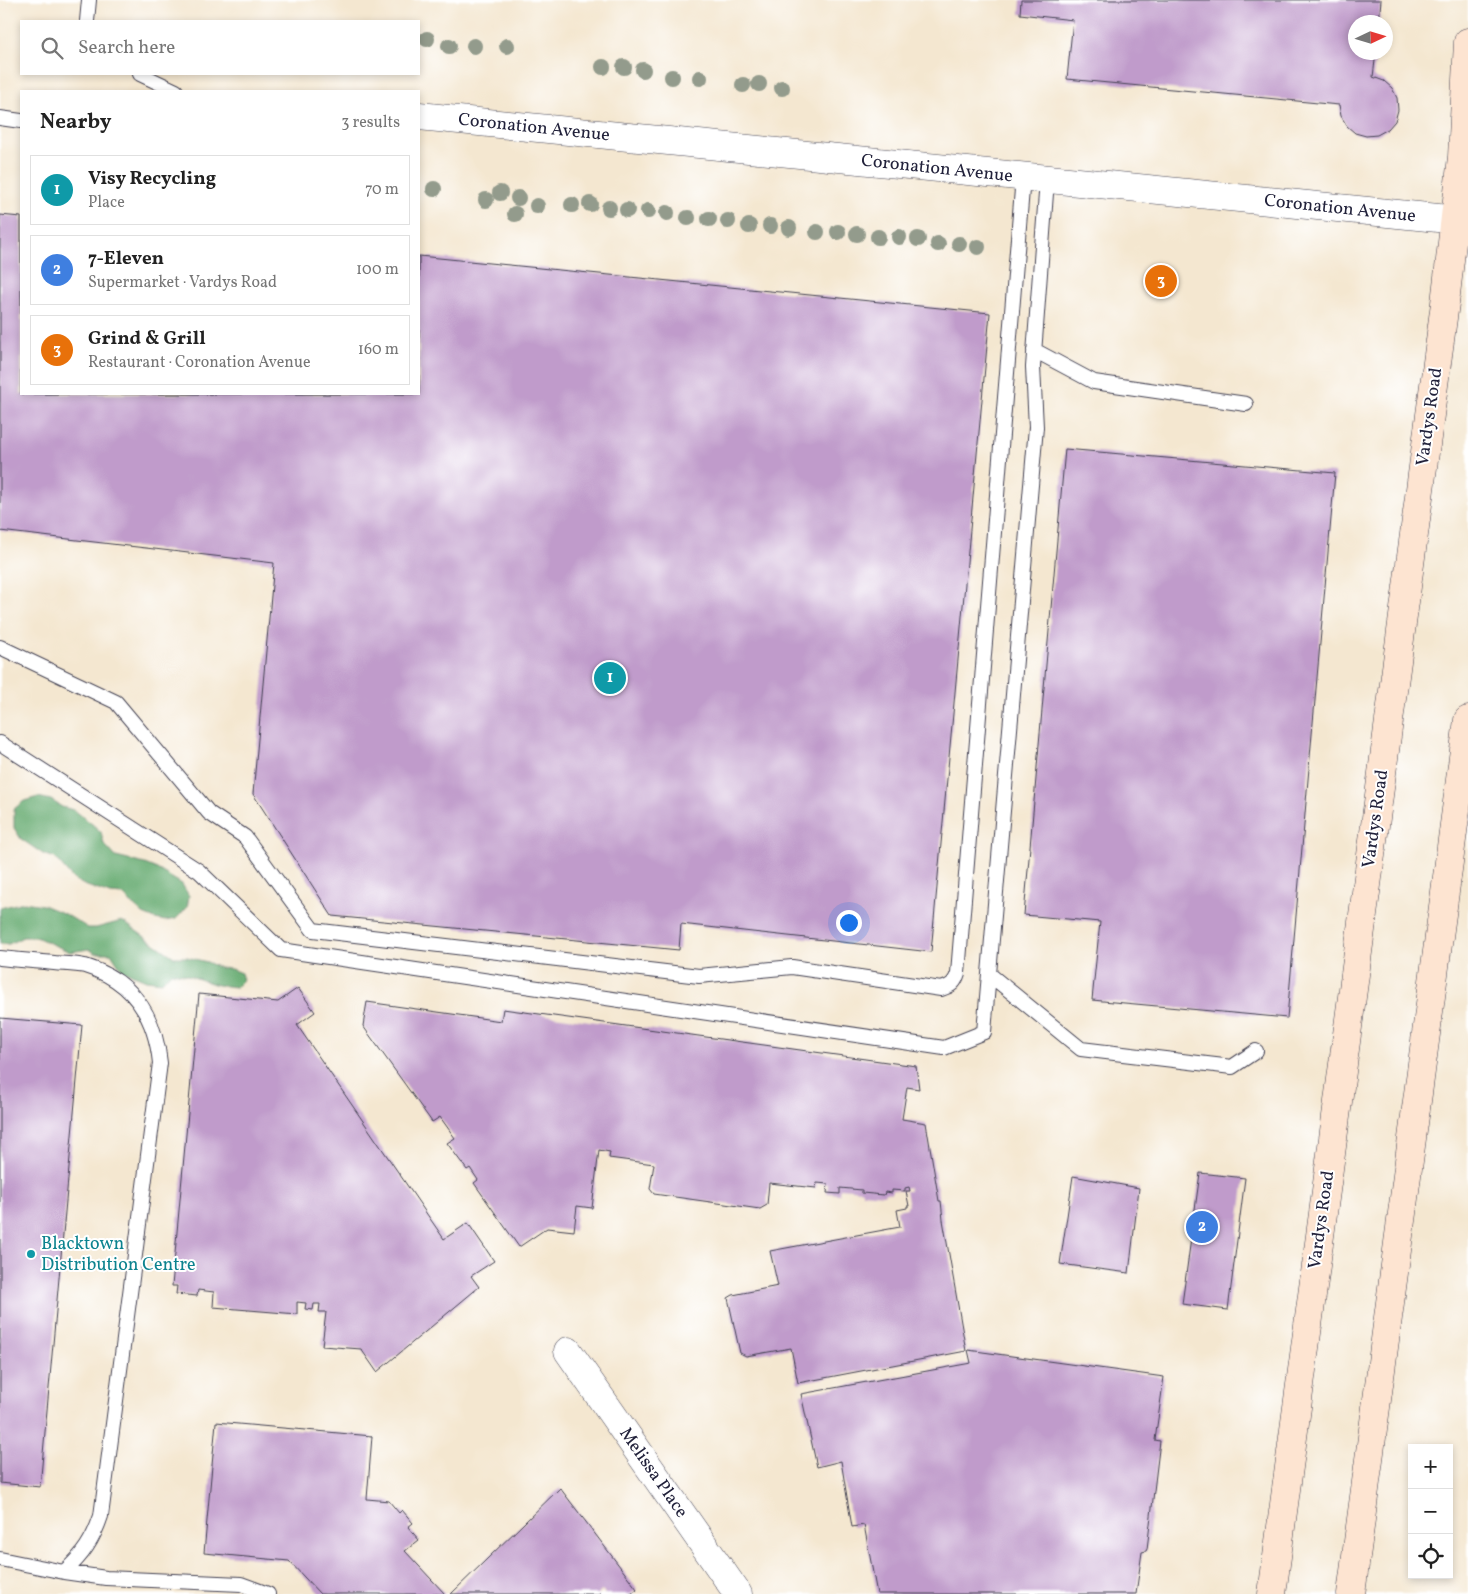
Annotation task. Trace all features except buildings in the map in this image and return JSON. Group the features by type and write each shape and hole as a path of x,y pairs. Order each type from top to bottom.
{"main road":[{"name":"Vardys Road","path":"1272,1594 1445,303 1461,221 1462,157 1468,42"},
{"path":"1351,1594 1468,720"}],"street":[{"name":"Coronation Avenue","path":"420,116 1461,221"},
{"name":"Melissa Place","path":"568,1351 738,1594"}],"lane":[{"path":"87,20 89,0"},
{"path":"142,75 174,90"},
{"path":"0,118 20,121"},
{"path":"0,743 199,871 281,950 944,1048 984,1032 1036,427 1033,367 1035,178"},
{"path":"0,647 116,702 209,813 244,837 312,930 699,976 792,967 941,989 951,986 958,973 1035,178"},
{"path":"1034,350 1094,382 1246,404"},
{"path":"0,958 83,966 102,973 120,983 135,997 146,1012 158,1045 160,1063 101,1516 95,1535 84,1552 64,1572"},
{"path":"990,974 1080,1049 1232,1067 1256,1051"},
{"path":"0,1559 64,1572 106,1578 241,1584 268,1594"}],"green space":[{"path":"38,797 51,800 62,807 74,810 91,823 101,832 104,844 116,857 145,864 182,884 189,896 187,908 176,919 165,921 155,919 143,914 123,895 110,894 73,879 55,858 43,854 21,839 14,828 14,809 24,801"},
{"path":"24,902 43,905 67,915 88,928 96,928 122,921 174,957 187,957 207,962 220,968 231,969 241,973 243,980 236,987 217,985 184,974 171,972 162,982 146,980 122,970 111,953 95,953 89,949 70,952 36,937 23,937 9,944 0,944 0,908"}],"place":[{"name":"Grind & Grill","path":"1161,281"},
{"name":"Visy Recycling","path":"610,678"},
{"name":"7-Eleven","path":"1202,1227"},
{"name":"Blacktown Distribution Centre","path":"31,1254"}]}
